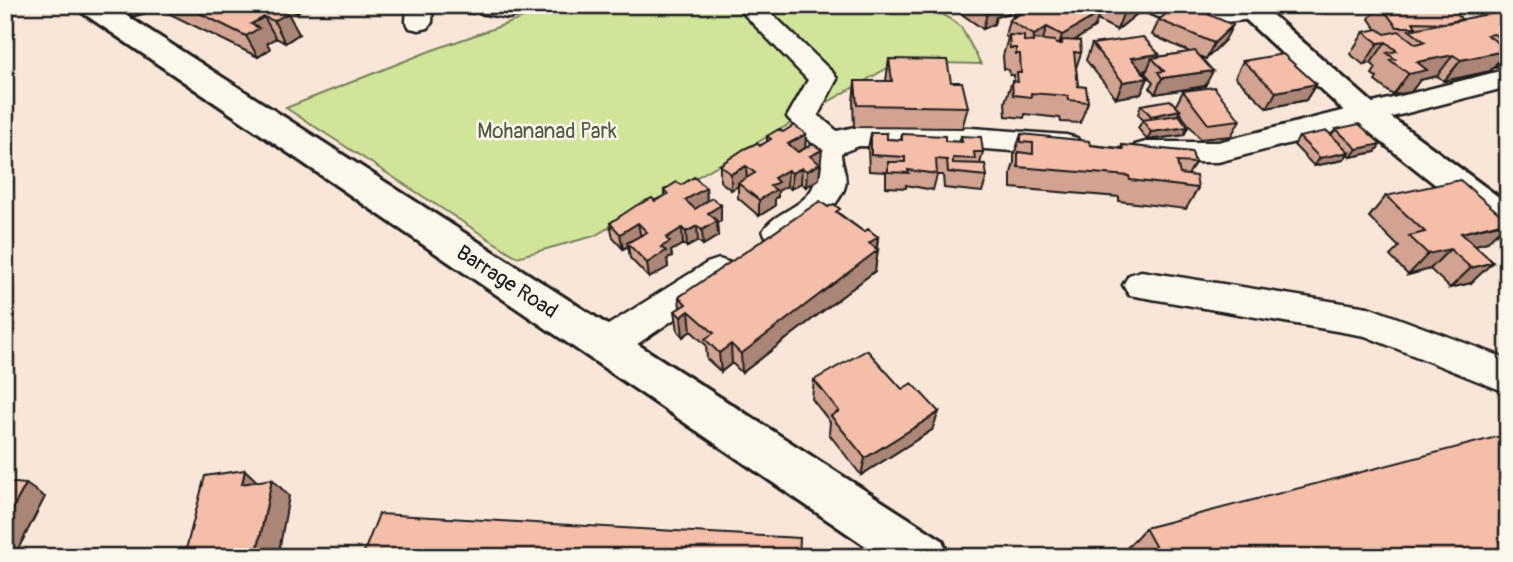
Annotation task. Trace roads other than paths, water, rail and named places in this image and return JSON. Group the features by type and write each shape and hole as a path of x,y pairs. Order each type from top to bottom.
{"street":[{"name":"Barrage Road","path":"90,5 925,557"},
{"path":"488,8 508,10 530,5"},
{"path":"748,5 823,79 802,117 831,144"},
{"path":"1152,5 1174,14 1192,16 1247,9 1365,113 1508,223"},
{"path":"605,346 797,220 826,194 831,183 824,161 825,151 831,144 859,136 890,136 971,138 1178,154 1218,152 1508,78"},
{"path":"1141,285 1368,322 1474,361 1508,377"}],"park label":[{"name":"Mohananad Park","path":"547,131"}]}
